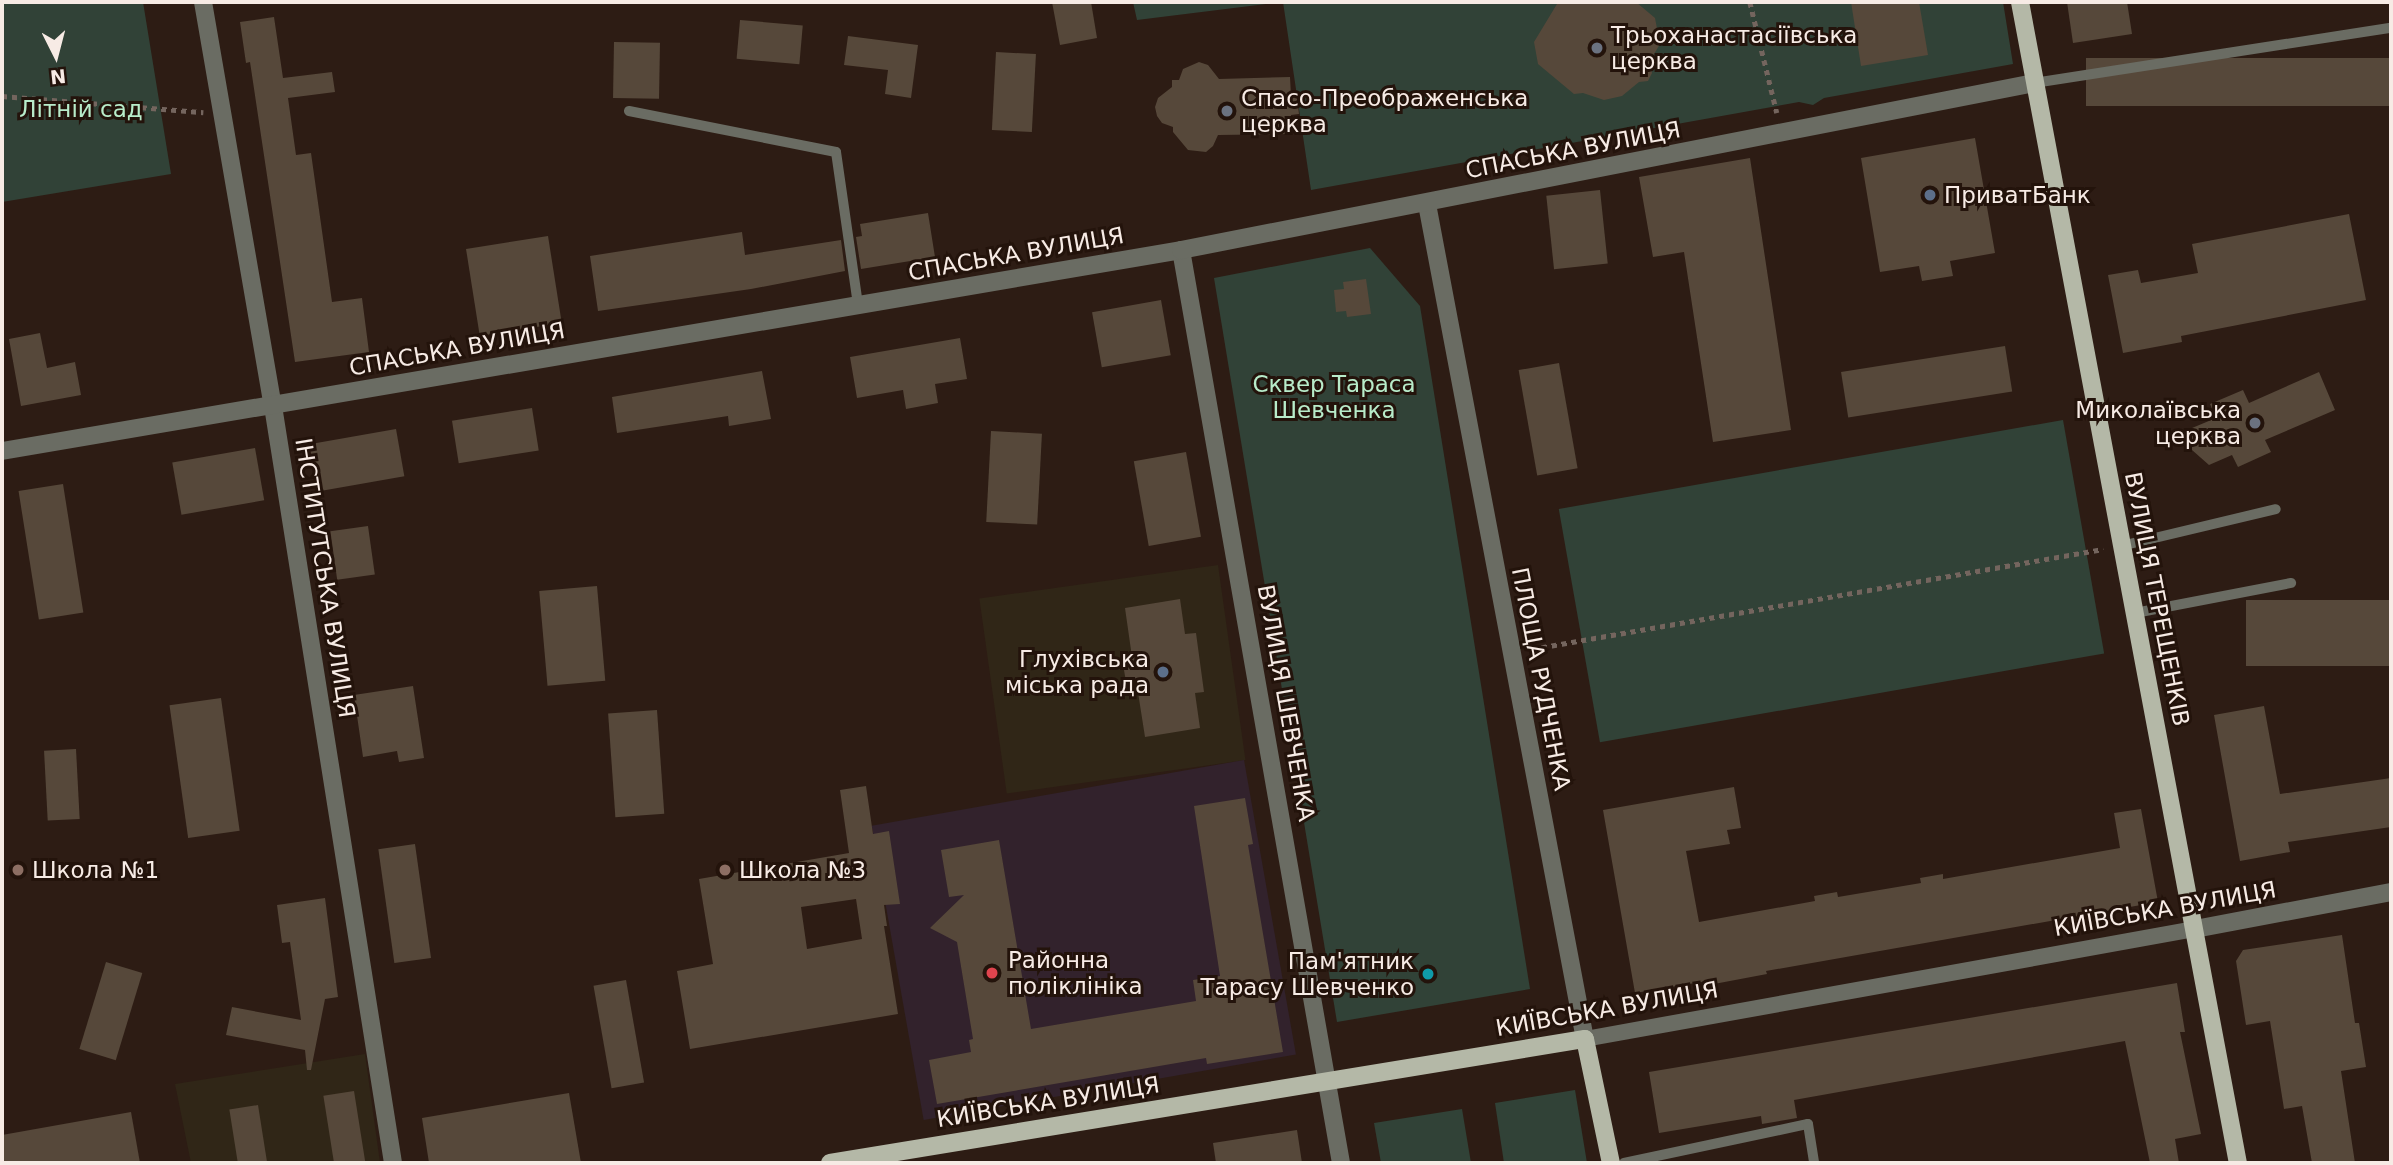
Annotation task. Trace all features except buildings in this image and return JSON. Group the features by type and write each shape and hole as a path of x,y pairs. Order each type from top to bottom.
{"main road":[{"name":"ВУЛИЦЯ ТЕРЕЩЕНКІВ","path":"2020,2 2238,1163"},
{"name":"КИЇВСЬКА ВУЛИЦЯ","path":"830,1163 1585,1039"},
{"name":"ПЛОЩА РУДЧЕНКА","path":"1585,1039 1611,1163"}],"street":[{"name":"ІНСТИТУТСЬКА ВУЛИЦЯ","path":"203,2 272,406 393,1163"},
{"name":"СПАСЬКА ВУЛИЦЯ","path":"2,451 1181,250 1427,204 2034,83"},
{"name":"ПЛОЩА РУДЧЕНКА","path":"1427,204 1585,1039"},
{"name":"ВУЛИЦЯ ШЕВЧЕНКА","path":"1181,250 1341,1163"},
{"name":"КИЇВСЬКА ВУЛИЦЯ","path":"1585,1039 2391,892"}],"lane":[{"path":"2034,83 2391,28"},
{"path":"629,111 835,152 858,305"},
{"path":"2121,545 2276,509"},
{"path":"2135,613 2291,583"},
{"path":"1624,1163 1808,1124 1814,1163"}],"path":[{"path":"1750,2 1782,133"},
{"path":"2,96 222,113"},
{"path":"1512,653 2121,545"}],"shaded area":[{"path":"1218,565 1245,760 1007,794 979,599"},
{"path":"1244,760 1296,1054 924,1120 872,826"},
{"path":"365,1054 380,1163 191,1163 175,1084"}],"green space":[{"name":"Літній сад","path":"2,2 143,2 171,174 2,202"},
{"path":"1133,2 1283,2 1137,20"},
{"path":"1283,2 2003,2 2013,64 1824,98 1813,105 1799,102 1311,190"},
{"name":"Сквер Тараса Шевченка","path":"1370,248 1420,306 1530,989 1337,1022 1214,278"},
{"path":"2063,420 2104,653 1600,742 1559,509"},
{"path":"1575,1090 1587,1163 1504,1163 1495,1103"},
{"path":"1462,1109 1471,1163 1381,1163 1374,1123"}],"place":[{"name":"Трьоханастасіївська церква","path":"1597,48"},
{"name":"Спасо-Преображенська церква","path":"1227,111"},
{"name":"ПриватБанк","path":"1930,195"},
{"name":"Миколаївська церква","path":"2255,423"},
{"name":"Глухівська міська рада","path":"1163,672"},
{"name":"Школа №1","path":"18,870"},
{"name":"Школа №3","path":"725,870"},
{"name":"Районна поліклініка","path":"992,973"},
{"name":"Пам'ятник Тарасу Шевченко","path":"1428,974"}]}
